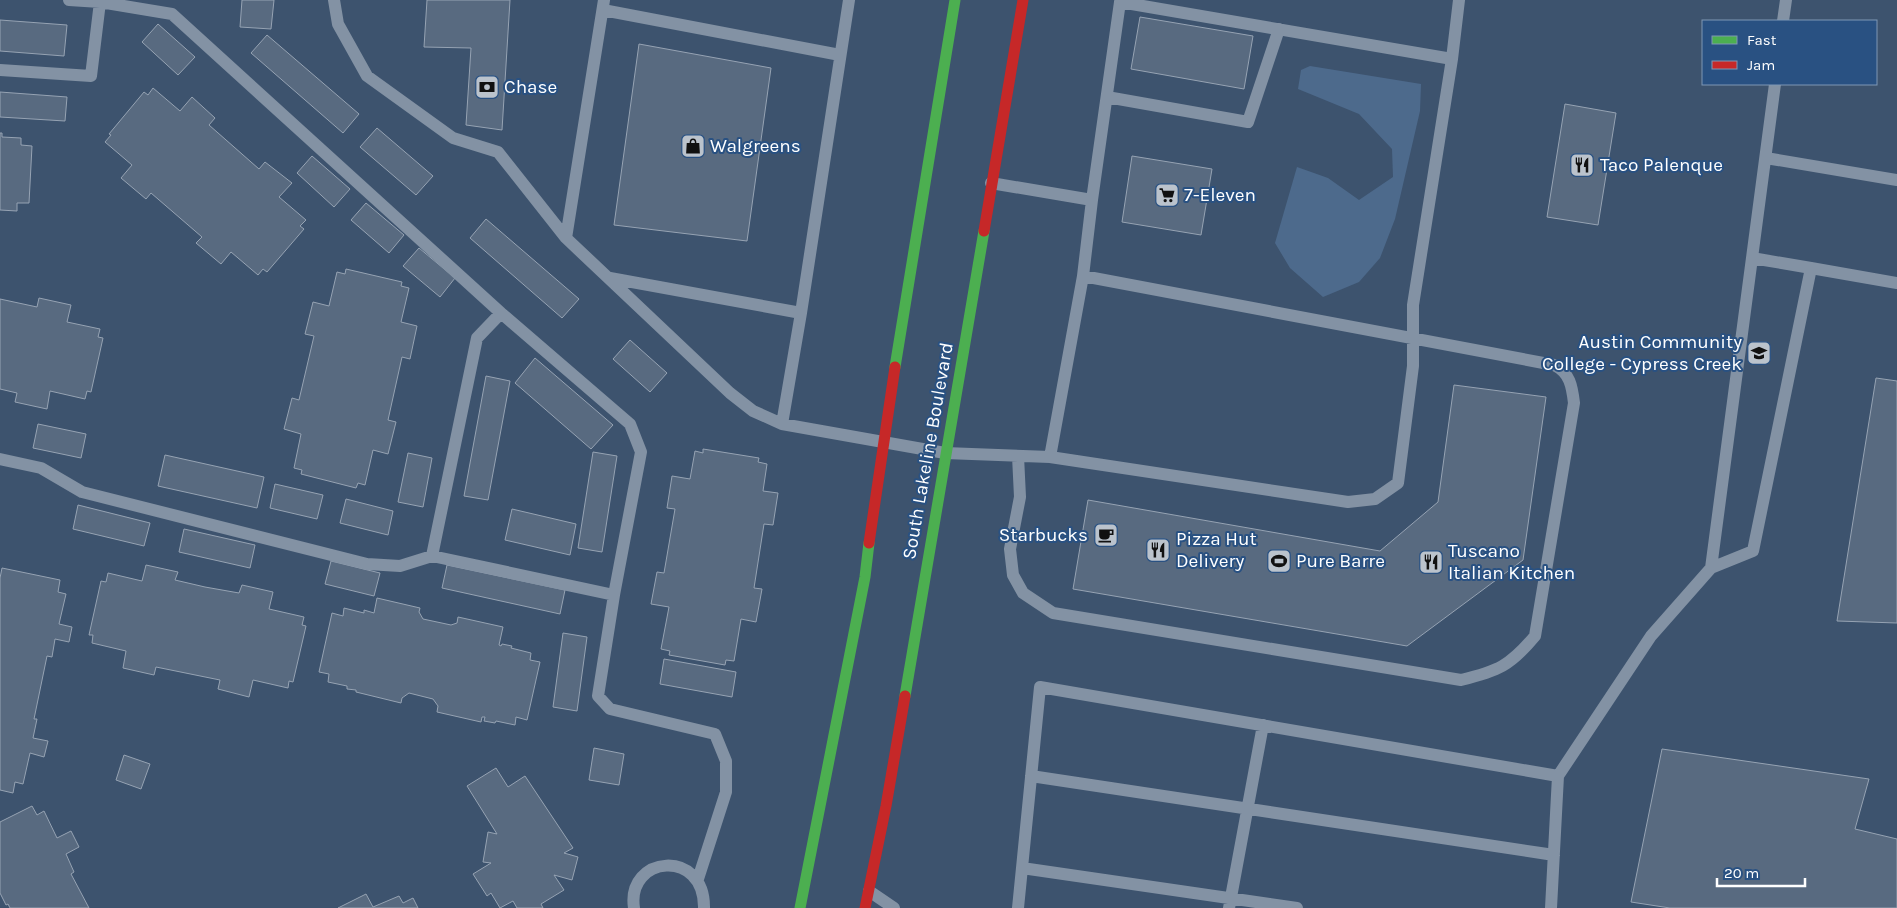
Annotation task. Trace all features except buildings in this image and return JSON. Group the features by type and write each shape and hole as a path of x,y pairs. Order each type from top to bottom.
{"main road":[{"path":"800,908 865,577 883,441 955,0"},
{"name":"South Lakeline Boulevard","path":"865,908 886,806 1023,0"}],"lane":[{"path":"69,0 100,2 172,14 501,313 630,424 641,452 614,595 598,696 610,709 715,734 726,761 726,792 698,879"},
{"path":"334,0 338,24 367,76 454,138 498,152 566,238 730,393 753,411 782,424 945,453 1050,456 1348,502 1375,499 1398,484 1414,366 1412,339 1413,305 1452,59 1459,0"},
{"path":"782,424 801,313 848,0"},
{"path":"1783,20 1786,0"},
{"path":"0,70 91,76 100,2"},
{"path":"1050,456 1083,276 1120,2 1452,59"},
{"path":"566,238 603,5 840,55"},
{"path":"1107,97 1248,122 1279,29"},
{"path":"1711,568 1775,85"},
{"path":"1766,158 1897,180"},
{"path":"992,183 1092,200"},
{"path":"1752,258 1897,284"},
{"path":"1551,908 1558,776 1651,636 1711,568 1753,551 1811,268"},
{"path":"1018,456 1020,496 1010,549 1013,575 1023,594 1053,613 1461,680 1494,672 1517,657 1535,636 1574,403 1572,385 1564,370 1554,365 1083,276"},
{"path":"610,278 801,313"},
{"path":"432,556 477,338 501,313"},
{"path":"0,459 41,468 82,492 367,564 400,566 432,556 614,595"},
{"path":"1018,908 1040,687 1558,776"},
{"path":"1230,903 1262,725"},
{"path":"1031,776 1554,855"},
{"path":"634,908 632,899 639,881 648,871 659,866 677,866 688,871 698,879 704,896 704,908"},
{"path":"1022,868 1230,903 1297,908"},
{"path":"869,891 894,908"}],"water":[{"path":"1310,66 1421,84 1420,111 1395,219 1380,258 1359,282 1323,297 1290,268 1275,243 1297,167 1328,178 1359,200 1393,177 1392,149 1359,114 1298,89 1301,70"}],"traffic: fast":[{"path":"895,367 955,0"},
{"path":"905,696 984,231"},
{"path":"800,908 865,577 869,543"}],"traffic: jam":[{"path":"984,231 1023,0"},
{"path":"869,543 895,367"},
{"path":"865,908 886,806 905,696"}],"place":[{"name":"Chase","path":"487,87"},
{"name":"Walgreens","path":"693,146"},
{"name":"Taco Palenque","path":"1582,165"},
{"name":"7-Eleven","path":"1167,195"},
{"name":"Austin Community College - Cypress Creek","path":"1759,353"},
{"name":"Starbucks","path":"1106,535"},
{"name":"Pizza Hut Delivery","path":"1158,550"},
{"name":"Pure Barre","path":"1279,561"},
{"name":"Tuscano Italian Kitchen","path":"1431,562"}]}
